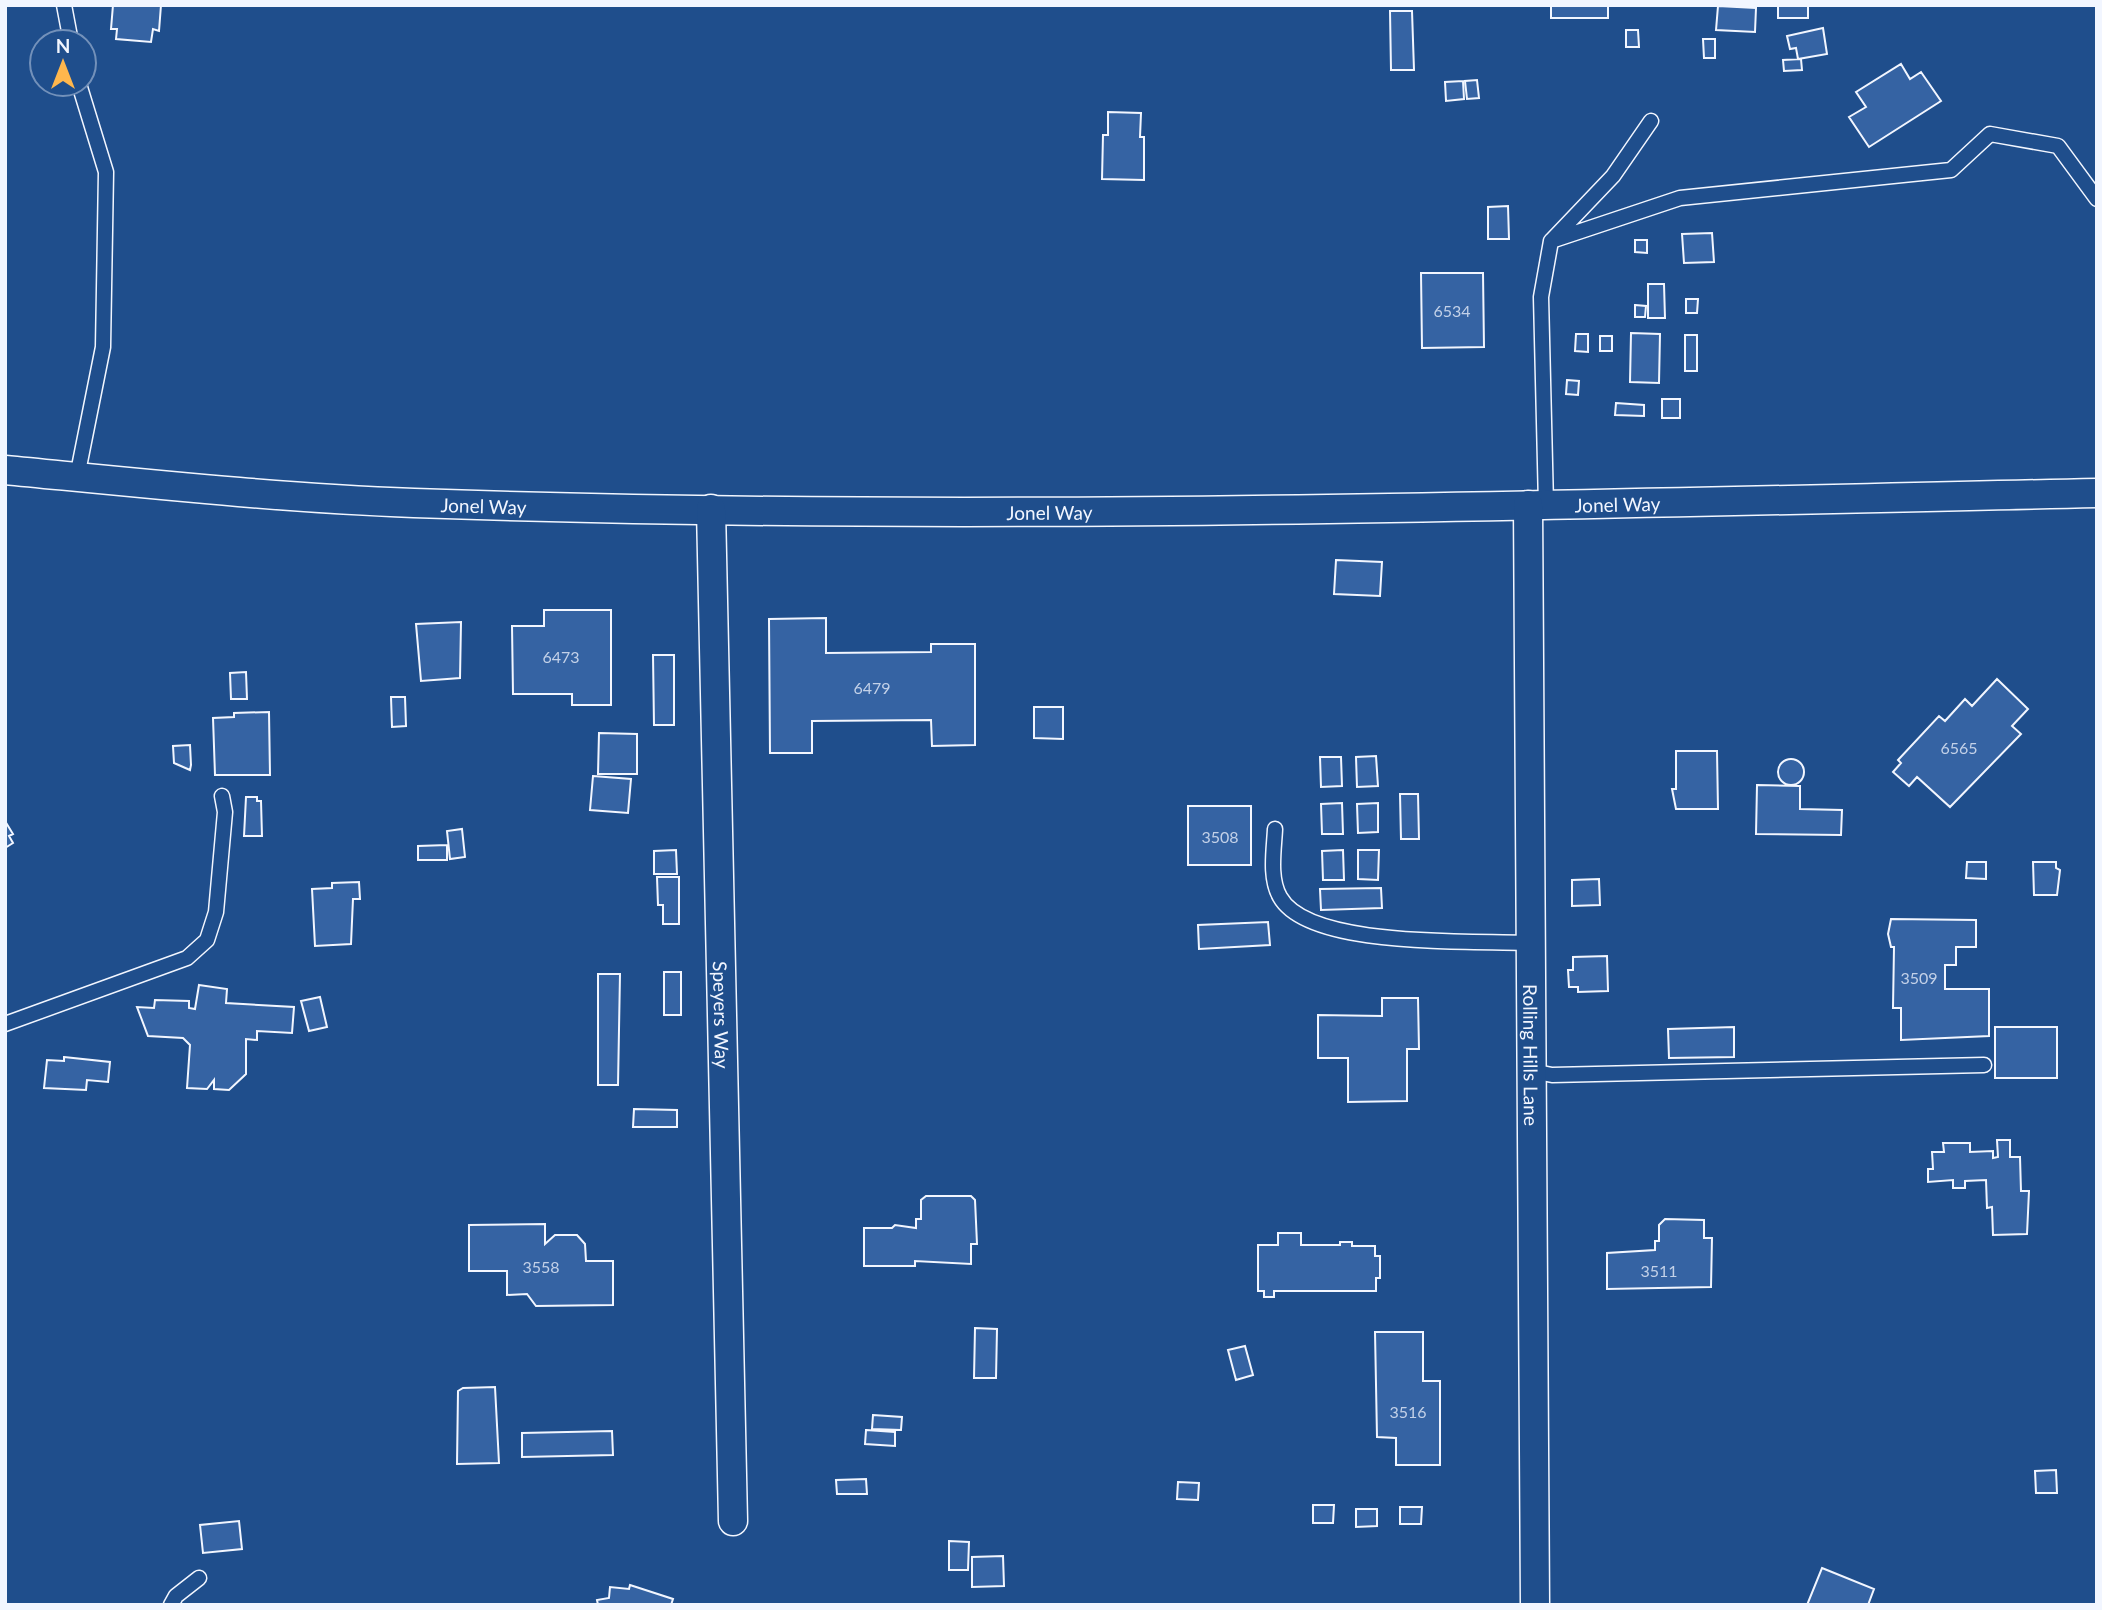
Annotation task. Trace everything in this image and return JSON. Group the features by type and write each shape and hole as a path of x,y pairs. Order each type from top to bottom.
{"street":[{"name":"Jonel Way","path":"5,470 410,503 711,509 1326,509 2097,492"},
{"name":"Rolling Hills Lane","path":"1535,1605 1531,943 1537,505"},
{"name":"Speyers Way","path":"711,509 733,1521"}],"lane":[{"path":"64,5 68,28"},
{"path":"77,477 103,347 106,172 83,98"},
{"path":"1537,505 1541,297 1550,241 1613,176 1651,121"},
{"path":"1550,241 1679,198 1951,170 1990,134 2058,146 2097,199"},
{"path":"5,1024 187,958 207,940 216,912 225,812 222,796"},
{"path":"1275,829 1273,872 1278,895 1290,912 1319,925 1350,935 1531,943"},
{"path":"1532,1070 1552,1075 1984,1065"},
{"path":"171,1605 176,1596 199,1578"}],"building":[{"path":"113,5 161,5 159,31 153,29 151,42 116,39 117,29 111,29"},
{"path":"1551,5 1608,5 1608,18 1551,18"},
{"path":"1778,5 1808,5 1808,18 1778,18"},
{"path":"1718,6 1756,8 1755,32 1716,30"},
{"path":"1390,11 1412,11 1414,70 1391,70"},
{"path":"1823,28 1827,54 1798,59 1796,48 1790,49 1787,36"},
{"path":"1626,30 1638,30 1639,47 1626,47"},
{"path":"1703,39 1715,39 1715,58 1704,58"},
{"path":"1801,59 1802,70 1784,71 1783,60"},
{"path":"1901,64 1910,79 1921,72 1941,101 1869,147 1849,117 1866,107 1856,92"},
{"path":"1477,80 1479,98 1467,99 1465,81"},
{"path":"1463,81 1464,99 1446,101 1445,82"},
{"path":"1108,112 1141,113 1144,180 1102,179 1103,135 1108,135"},
{"path":"1508,206 1509,239 1488,239 1488,207"},
{"path":"1712,233 1714,262 1684,263 1682,234"},
{"path":"1635,240 1647,240 1647,253 1635,252"},
{"path":"1421,273 1483,273 1484,347 1422,348"},
{"path":"1648,284 1664,284 1665,318 1648,318"},
{"path":"1686,299 1698,299 1697,313 1686,313"},
{"path":"1635,305 1646,306 1645,317 1635,317"},
{"path":"1631,333 1660,334 1659,383 1630,382"},
{"path":"1576,334 1588,334 1588,352 1575,351"},
{"path":"1685,335 1697,335 1697,371 1685,371"},
{"path":"1600,336 1612,336 1612,351 1600,351"},
{"path":"1567,380 1579,381 1578,395 1566,394"},
{"path":"1662,399 1680,399 1680,418 1662,418"},
{"path":"1616,403 1644,405 1644,416 1615,415"},
{"path":"1336,560 1382,562 1380,596 1334,594"},
{"path":"544,610 611,610 611,705 572,705 572,694 513,694 512,626 544,626"},
{"path":"826,618 826,653 931,652 931,644 975,644 975,745 932,746 931,720 812,721 812,753 770,753 769,619"},
{"path":"461,622 460,678 421,681 416,624"},
{"path":"653,655 674,655 674,725 654,725"},
{"path":"246,672 247,699 231,699 230,673"},
{"path":"1997,679 2028,709 2012,726 2021,734 1950,807 1917,777 1909,786 1893,772 1901,763 1898,760 1939,716 1945,721 1965,699 1972,706"},
{"path":"391,697 405,697 406,726 392,727"},
{"path":"1034,707 1063,707 1063,739 1034,738"},
{"path":"269,712 270,775 215,775 213,718 234,717 234,713"},
{"path":"599,733 637,734 637,774 598,774"},
{"path":"190,745 190,770 174,763 173,746"},
{"path":"1676,751 1717,751 1718,809 1676,809 1672,789 1676,789"},
{"path":"1376,756 1378,786 1357,787 1356,757"},
{"path":"1320,757 1341,757 1342,786 1321,787"},
{"path":"1791,759 1800,763 1804,772 1800,781 1791,785 1782,781 1778,772 1782,763"},
{"path":"593,776 631,779 628,813 590,810"},
{"path":"1757,785 1800,786 1800,809 1842,810 1841,835 1756,834"},
{"path":"1400,794 1418,794 1419,839 1401,839"},
{"path":"246,797 257,797 257,801 261,801 262,836 244,836"},
{"path":"1342,803 1343,834 1322,834 1321,804"},
{"path":"1378,803 1378,832 1358,833 1357,804"},
{"path":"1188,806 1251,806 1251,865 1188,865"},
{"path":"5,821 13,834 9,836 13,843 5,848"},
{"path":"462,829 465,857 450,859 447,831"},
{"path":"447,845 447,860 418,860 418,846"},
{"path":"676,850 677,874 654,874 654,851"},
{"path":"1343,850 1344,880 1323,880 1322,851"},
{"path":"1358,850 1379,850 1378,880 1358,879"},
{"path":"1967,862 1986,862 1986,879 1966,878"},
{"path":"2033,862 2056,862 2056,868 2060,870 2057,895 2034,895"},
{"path":"657,877 679,877 679,924 663,924 663,905 658,905"},
{"path":"1599,879 1600,905 1572,906 1572,880"},
{"path":"359,882 360,899 353,899 351,944 315,946 312,889 332,888 332,883"},
{"path":"1381,888 1382,908 1321,910 1320,889"},
{"path":"1891,919 1976,920 1976,947 1956,947 1956,965 1945,965 1945,989 1989,989 1989,1036 1901,1040 1901,1008 1893,1008 1894,947 1891,947 1888,934"},
{"path":"1268,922 1270,945 1199,949 1198,925"},
{"path":"1607,956 1608,991 1578,992 1578,987 1569,987 1568,970 1573,970 1573,957"},
{"path":"664,972 681,972 681,1015 664,1015"},
{"path":"598,974 620,974 618,1085 598,1085"},
{"path":"199,985 227,989 226,1003 294,1007 292,1033 257,1031 257,1040 246,1039 246,1074 229,1090 214,1089 214,1080 207,1089 187,1088 190,1045 183,1038 148,1036 137,1007 154,1008 155,1000 189,1001 189,1008 195,1009"},
{"path":"320,997 327,1027 309,1031 301,1001"},
{"path":"1382,998 1418,998 1419,1049 1407,1049 1407,1101 1348,1102 1348,1058 1318,1058 1318,1015 1382,1016"},
{"path":"1734,1027 1734,1057 1669,1058 1668,1029"},
{"path":"1995,1027 2057,1027 2057,1078 1995,1078"},
{"path":"64,1057 110,1062 108,1082 87,1080 86,1090 44,1088 47,1060 64,1061"},
{"path":"634,1109 677,1110 677,1127 633,1127"},
{"path":"1997,1140 2010,1140 2010,1157 2020,1157 2021,1191 2029,1191 2027,1234 1993,1235 1992,1207 1987,1208 1986,1180 1965,1181 1965,1188 1953,1188 1953,1180 1928,1182 1928,1169 1933,1169 1932,1152 1944,1152 1943,1143 1970,1143 1970,1152 1993,1151 1993,1158 1998,1157"},
{"path":"926,1196 971,1196 975,1200 977,1244 971,1244 971,1264 915,1261 915,1266 864,1266 864,1228 892,1228 895,1225 916,1228 916,1219 921,1219 921,1200"},
{"path":"1665,1219 1704,1220 1704,1238 1712,1238 1711,1287 1607,1289 1607,1253 1655,1250 1655,1241 1659,1241 1659,1225"},
{"path":"545,1224 545,1244 555,1235 577,1235 585,1244 586,1261 613,1261 613,1305 536,1306 527,1294 507,1295 507,1271 469,1271 469,1225"},
{"path":"1278,1233 1301,1233 1301,1245 1340,1245 1340,1242 1352,1242 1352,1246 1375,1246 1375,1256 1380,1256 1380,1278 1376,1278 1376,1291 1274,1291 1274,1297 1264,1297 1264,1291 1258,1291 1258,1245 1278,1245"},
{"path":"975,1328 997,1329 996,1378 974,1378"},
{"path":"1375,1332 1423,1332 1423,1381 1440,1381 1440,1465 1396,1465 1396,1438 1377,1437"},
{"path":"1245,1346 1253,1375 1236,1380 1228,1350"},
{"path":"495,1387 499,1463 457,1464 458,1391 463,1388"},
{"path":"873,1415 902,1417 901,1430 872,1429"},
{"path":"866,1430 895,1432 895,1446 865,1444"},
{"path":"612,1431 613,1455 522,1457 522,1433"},
{"path":"2056,1470 2057,1493 2036,1493 2035,1471"},
{"path":"866,1479 867,1494 837,1494 836,1480"},
{"path":"1178,1482 1199,1483 1198,1500 1177,1499"},
{"path":"1313,1505 1334,1505 1333,1523 1313,1523"},
{"path":"1400,1507 1422,1507 1421,1524 1400,1524"},
{"path":"1356,1509 1377,1509 1377,1526 1356,1527"},
{"path":"239,1521 242,1549 203,1553 200,1525"},
{"path":"949,1541 969,1542 968,1570 949,1570"},
{"path":"1003,1556 1004,1586 972,1587 972,1557"},
{"path":"1822,1568 1874,1589 1868,1605 1807,1605"},
{"path":"630,1585 673,1599 671,1605 598,1605 597,1600 609,1598 610,1587 629,1589"}]}
